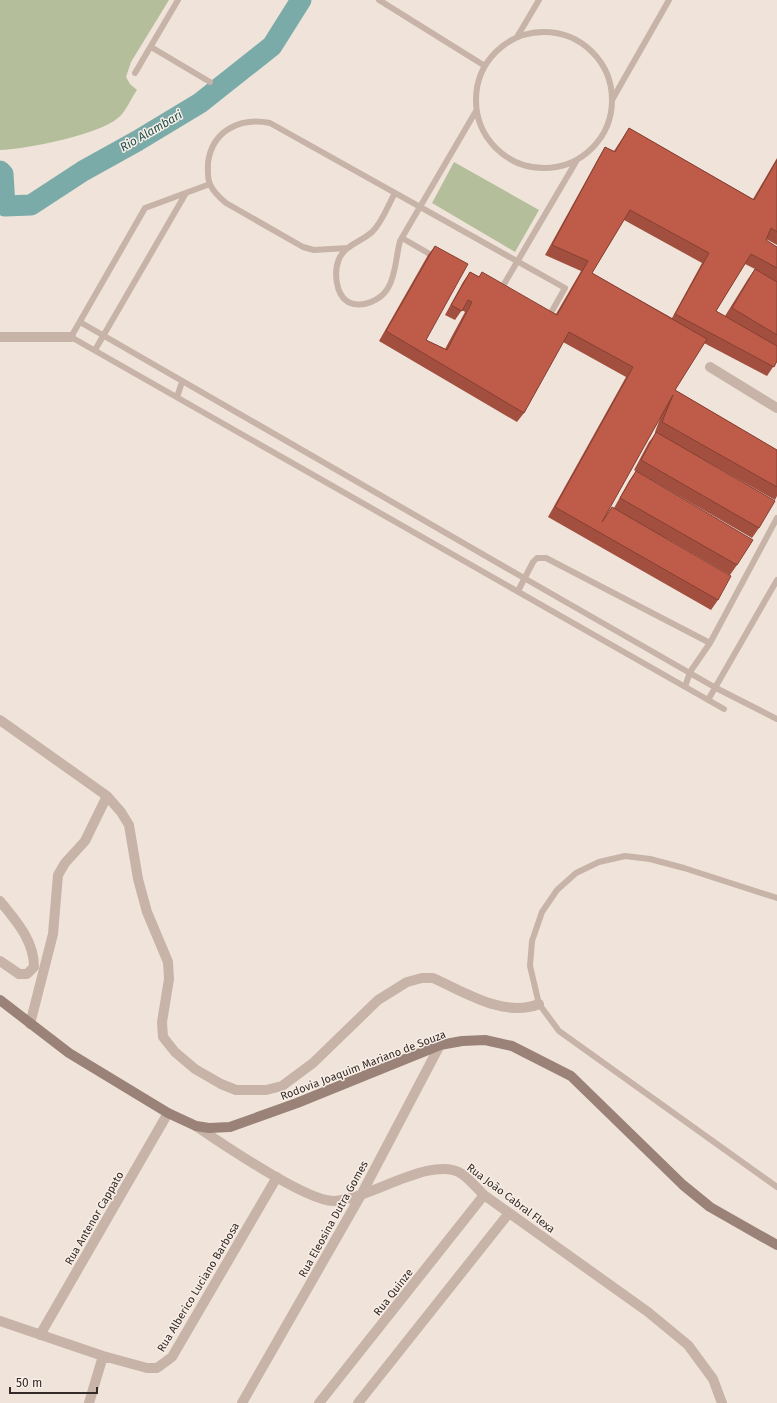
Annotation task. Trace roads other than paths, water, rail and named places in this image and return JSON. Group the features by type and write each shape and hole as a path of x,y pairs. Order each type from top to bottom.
{"main road":[{"name":"Rodovia Joaquim Mariano de Souza","path":"0,1000 69,1052 168,1113 196,1126 209,1128 230,1127 304,1100 440,1045 462,1041 485,1040 512,1046 571,1076 683,1185 710,1207 777,1245"}],"street":[{"path":"0,337 71,337"},
{"path":"710,367 777,408"},
{"path":"0,720 107,796 121,812 129,826 138,879 147,912 168,962 169,979 162,1022 163,1038 174,1052 195,1069 220,1084 236,1090 266,1090 282,1086 313,1062 378,1000 407,982 422,978 433,978 501,1007 519,1010 540,1004"},
{"path":"30,1024 53,934 58,875 85,841 107,796"},
{"path":"0,900 29,940 34,958 34,967 27,974 19,974 0,961"},
{"name":"Rua Eleosina Dutra Gomes","path":"242,1403 361,1194 440,1045"},
{"name":"Rua Antenor Cappato","path":"40,1335 168,1113"},
{"name":"Rua João Cabral Flexa","path":"196,1126 227,1148 277,1177 313,1196 334,1201 361,1194 438,1168 454,1170 462,1174 484,1195 648,1312 688,1345 713,1379 722,1403"},
{"name":"Rua Alberico Luciano Barbosa","path":"0,1321 102,1356 147,1368 157,1368 172,1357 277,1177"},
{"name":"Rua Quinze","path":"319,1403 484,1195"},
{"path":"358,1403 509,1213"},
{"path":"89,1403 102,1356"}],"lane":[{"path":"134,73 178,0"},
{"path":"379,0 485,66"},
{"path":"517,37 538,0"},
{"path":"612,100 669,0"},
{"path":"539,32 561,34 582,43 598,58 609,78 612,100 610,118 603,135 592,149 577,160 557,168 535,168 514,162 496,150 483,132 476,111 477,88 485,66 499,49 517,37 539,32"},
{"path":"151,47 210,82"},
{"path":"394,193 382,218 373,232 347,248 340,258 337,268 340,292 348,302 361,304 382,297 392,280 396,256 402,238 476,111"},
{"path":"347,248 314,250 303,247 226,203 216,194 210,184 207,171 209,155 216,142 225,131 239,123 256,120 270,123 565,288 547,320 540,316"},
{"path":"499,293 577,160"},
{"path":"210,184 145,208 71,337 724,709"},
{"path":"95,350 186,193"},
{"path":"402,238 444,261"},
{"path":"492,289 506,297"},
{"path":"80,322 103,337 716,688 777,718"},
{"path":"177,397 182,382"},
{"path":"685,687 690,672 710,643 777,518"},
{"path":"518,591 533,562 537,558 546,558 710,643"},
{"path":"708,700 777,580"},
{"path":"777,898 650,859 625,856 599,862 576,873 556,890 542,912 532,940 530,966 540,1004 559,1031 575,1044 702,1132 777,1187"}],"waterway":[{"name":"Rio Alambari","path":"0,171 3,174 5,206 31,205 83,171 200,103 272,46 301,0"}]}
